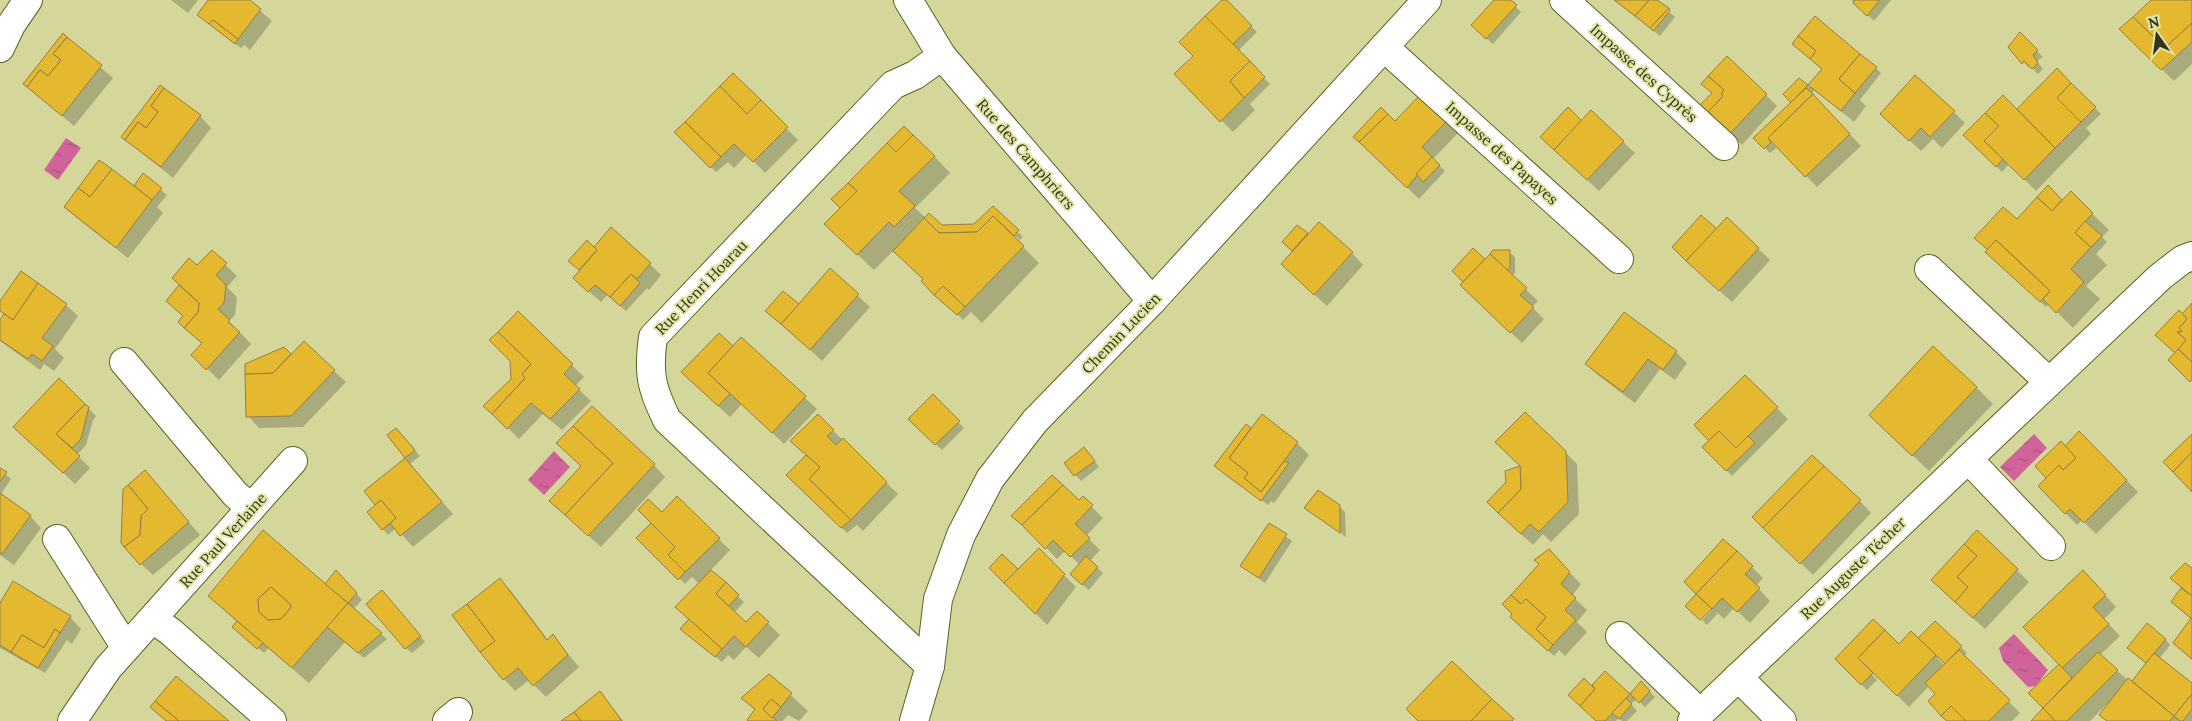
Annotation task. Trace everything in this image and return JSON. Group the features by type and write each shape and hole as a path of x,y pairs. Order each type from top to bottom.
{"street":[{"path":"0,48 11,25 28,0"},
{"name":"Rue des Camphriers","path":"908,0 942,56 1152,301"},
{"name":"Chemin Lucien","path":"914,721 930,666 938,599 961,535 990,479 1035,421 1152,301 1427,0"},
{"name":"Impasse des Cyprès","path":"1564,0 1724,146"},
{"name":"Impasse des Papayes","path":"1384,47 1619,259"},
{"name":"Rue Henri Hoarau","path":"930,666 667,420 655,395 649,366 653,337 893,85 915,75 942,56"},
{"name":"Rue Auguste Técher","path":"1620,636 1696,717 2160,277 2182,260 2192,256"},
{"path":"1929,269 2049,382"},
{"path":"124,362 235,494 251,508"},
{"path":"1968,459 2051,546"},
{"name":"Rue Paul Verlaine","path":"72,721 108,668 293,460"},
{"path":"57,539 126,648"},
{"path":"153,619 171,632 272,721"},
{"path":"1738,677 1782,721"}],"water":[{"path":"66,138 81,148 58,180 44,170"},
{"path":"2034,434 2047,448 2014,481 2000,467"},
{"path":"554,451 570,467 544,495 528,480"},
{"path":"2014,634 2048,670 2036,686 2028,687 2003,661 1999,648"}],"building":[{"path":"208,0 250,0 261,9 238,39 213,20 209,24 197,15"},
{"path":"1222,0 1227,0 1252,26 1233,44 1205,16"},
{"path":"1494,0 1511,0 1517,5 1486,39 1471,25"},
{"path":"1614,0 1649,0 1635,16"},
{"path":"1649,0 1657,0 1669,8 1650,28 1635,16"},
{"path":"1855,0 1880,0 1867,16 1853,3"},
{"path":"2151,0 2192,0 2192,23 2165,48 2133,17"},
{"path":"1669,8 1670,11 1653,31 1650,28"},
{"path":"1205,16 1250,61 1230,81 1244,98 1220,122 1174,74 1193,56 1179,42"},
{"path":"1815,16 1860,54 1839,79 1855,93 1841,111 1808,85 1822,69 1810,59 1816,51 1798,36"},
{"path":"2133,17 2165,48 2192,23 2192,42 2161,70 2119,29"},
{"path":"213,20 238,39 235,44 209,24"},
{"path":"2020,32 2038,50 2033,55 2038,63 2032,69 2024,61 2022,64 2008,47"},
{"path":"63,33 67,37 53,54 61,60 48,76 40,70 27,87 23,84"},
{"path":"1798,36 1816,51 1810,59 1792,44"},
{"path":"67,37 102,65 62,116 27,87 40,70 48,76 61,60 53,54"},
{"path":"1860,54 1877,67 1855,93 1839,79"},
{"path":"1727,56 1767,94 1729,135 1707,113 1723,96 1721,94 1724,90 1708,76"},
{"path":"1250,61 1265,77 1244,98 1230,81"},
{"path":"2057,68 2071,83 2057,98 2081,122 2055,148 2017,109"},
{"path":"733,73 761,100 747,114 720,86"},
{"path":"1915,75 1955,111 1930,137 1921,128 1909,141 1880,114"},
{"path":"1708,76 1724,90 1721,94 1723,96 1707,113 1699,106 1712,93 1701,84"},
{"path":"1799,78 1808,85 1791,103 1783,94"},
{"path":"2071,83 2096,107 2081,122 2057,98"},
{"path":"160,85 164,88 151,106 158,112 146,128 138,122 125,140 121,137"},
{"path":"720,86 747,114 761,100 788,127 753,162 734,144 721,157 685,122"},
{"path":"164,88 201,115 161,167 125,140 138,122 146,128 158,112 151,106"},
{"path":"1806,88 1813,94 1768,138 1771,142 1764,149 1753,138"},
{"path":"1813,94 1850,134 1805,177 1768,138"},
{"path":"2003,95 2055,148 2024,180 1984,141 1999,126 1985,113"},
{"path":"1419,96 1447,121 1422,147 1432,157 1407,188 1359,142 1388,114 1395,121"},
{"path":"1381,107 1388,114 1359,142 1353,137"},
{"path":"1568,107 1582,121 1554,150 1540,137"},
{"path":"1591,110 1624,141 1587,180 1554,150"},
{"path":"1985,113 1999,126 1984,141 2003,159 1996,167 1963,135"},
{"path":"685,122 721,157 710,168 674,132"},
{"path":"904,126 913,135 896,152 887,143"},
{"path":"913,135 935,156 899,191 915,206 894,227 889,222 857,255 824,224 857,191 848,183 887,143 896,152"},
{"path":"1432,157 1440,165 1423,182 1416,174"},
{"path":"99,160 112,169 90,197 78,188"},
{"path":"112,169 152,200 116,248 64,207 78,188 90,197"},
{"path":"143,173 162,188 152,200 134,186"},
{"path":"848,183 857,191 840,208 831,199"},
{"path":"2048,185 2062,200 2052,211 2037,197"},
{"path":"2071,191 2093,213 2075,233 2091,247 2071,269 2084,282 2056,313 2043,299 2050,291 1996,240 1988,250 1974,238 2003,207 2017,219 2037,197 2052,211"},
{"path":"993,206 1019,230 1014,236 993,216 977,232 939,233 924,218 929,213 942,225 974,224"},
{"path":"1701,215 1717,229 1686,261 1672,247"},
{"path":"993,216 1024,246 965,307 943,286 934,295 921,281 923,279 893,251 924,218 939,233 977,232"},
{"path":"1727,217 1759,248 1719,291 1686,261"},
{"path":"2085,221 2102,236 2091,247 2075,233"},
{"path":"1319,222 1353,252 1314,295 1281,264"},
{"path":"1297,225 1308,233 1292,251 1282,242"},
{"path":"611,227 651,263 637,279 631,274 610,297 595,285 588,292 573,278 597,250 594,247"},
{"path":"587,240 597,250 579,270 568,261"},
{"path":"1996,240 2050,291 2040,302 1985,252"},
{"path":"1473,248 1485,259 1463,282 1452,271"},
{"path":"212,250 227,263 216,275 226,285 224,303 218,309 230,320 228,322 240,332 206,370 191,355 202,343 184,328 198,312 199,303 172,278 189,258 197,265"},
{"path":"1493,250 1510,250 1510,267 1507,270 1490,254"},
{"path":"1490,254 1527,288 1520,295 1534,307 1510,333 1460,285"},
{"path":"830,268 859,294 810,350 781,324"},
{"path":"21,271 38,283 13,320 0,311 0,301"},
{"path":"631,274 640,283 620,306 610,297"},
{"path":"38,283 67,304 42,338 53,346 42,361 32,354 28,359 0,340 0,319 4,314 13,320"},
{"path":"179,285 199,303 198,312 184,328 178,322 183,316 166,301"},
{"path":"943,286 965,307 957,315 934,295"},
{"path":"783,291 799,304 781,324 765,311"},
{"path":"2192,303 2192,362 2178,349 2186,340 2177,332 2182,331 2179,328 2187,319 2182,314"},
{"path":"2179,310 2187,319 2179,328 2182,331 2177,332 2186,340 2175,353 2155,335"},
{"path":"518,311 573,364 564,374 580,389 550,419 531,403 507,429 492,414 525,378 522,374 531,364 498,332"},
{"path":"1624,312 1677,351 1663,370 1648,359 1623,392 1585,364"},
{"path":"498,332 531,364 522,374 525,378 492,414 483,406 511,379 510,361 489,340"},
{"path":"719,333 733,346 708,373 730,394 718,406 681,372"},
{"path":"741,337 806,396 772,433 708,373"},
{"path":"304,341 335,370 291,416 246,417 245,374 273,373"},
{"path":"1933,346 1977,387 1912,456 1869,415"},
{"path":"284,347 291,354 273,373 245,374 245,364"},
{"path":"2178,349 2192,362 2192,380 2190,382 2168,360"},
{"path":"1745,375 1778,407 1736,448 1719,431 1709,441 1694,425"},
{"path":"59,378 85,404 56,434 80,456 63,473 13,427"},
{"path":"933,394 960,421 935,445 908,419"},
{"path":"85,404 89,407 81,439 72,448 56,434"},
{"path":"592,406 655,464 588,536 565,515 613,463 573,426"},
{"path":"1525,412 1566,451 1568,502 1539,532 1530,524 1521,534 1498,513 1521,489 1520,466 1495,442"},
{"path":"818,414 834,430 827,436 836,445 843,438 887,482 851,520 809,479 820,467 790,441"},
{"path":"1262,414 1298,442 1261,492 1244,478 1248,473 1229,458"},
{"path":"1246,424 1251,428 1229,458 1248,473 1244,478 1261,492 1284,461 1289,463 1261,501 1214,466"},
{"path":"573,426 613,463 565,515 549,501 581,466 556,443"},
{"path":"396,428 415,450 405,458 387,435"},
{"path":"1719,431 1736,448 1748,436 1755,443 1726,471 1702,447"},
{"path":"2079,431 2127,480 2084,523 2070,509 2065,514 2038,486 2059,465 2063,470 2076,458 2065,446"},
{"path":"2192,434 2192,452 2173,472 2163,462"},
{"path":"2061,441 2076,458 2063,470 2059,465 2046,478 2035,466"},
{"path":"1084,447 1095,461 1074,476 1064,463"},
{"path":"2192,452 2192,492 2173,472"},
{"path":"806,455 820,467 809,479 851,520 841,528 786,475"},
{"path":"1812,455 1824,466 1763,528 1752,517"},
{"path":"405,458 442,502 400,536 390,523 396,518 381,500 375,505 364,491"},
{"path":"1520,466 1521,489 1498,513 1487,502 1506,482 1505,471"},
{"path":"1824,466 1861,500 1800,564 1763,528"},
{"path":"0,468 7,472 0,482"},
{"path":"145,470 189,522 140,565 124,547 140,535 141,516 148,509 128,485"},
{"path":"1052,475 1063,485 1022,525 1011,516"},
{"path":"128,485 148,509 141,516 140,535 124,547 121,543 123,489"},
{"path":"1063,485 1079,500 1083,496 1093,505 1075,524 1090,538 1070,557 1053,540 1045,549 1022,525"},
{"path":"1318,490 1340,505 1340,533 1304,508"},
{"path":"0,493 31,515 2,554 0,553"},
{"path":"677,496 720,538 685,572 668,555 675,547 638,510 648,499 662,512"},
{"path":"381,500 396,518 382,530 367,512"},
{"path":"651,523 675,547 668,555 685,572 678,580 636,538"},
{"path":"1269,523 1287,534 1259,578 1240,566"},
{"path":"263,530 348,603 292,668 208,596","holes":["271,587 291,607 281,619 268,620 259,612 258,599"]},
{"path":"1977,530 2018,569 1973,618 1955,602 1968,587 1957,577 1977,556 1964,544"},
{"path":"1723,539 1737,551 1696,594 1684,582"},
{"path":"1964,544 1977,556 1957,577 1968,587 1955,602 1931,580"},
{"path":"1039,548 1065,574 1035,614 1004,583"},
{"path":"1549,549 1570,572 1561,584 1576,598 1565,610 1576,620 1553,645 1536,629 1546,617 1526,599 1521,604 1511,595 1539,564 1534,560"},
{"path":"1737,551 1753,566 1745,574 1760,588 1737,612 1722,598 1712,609 1696,594"},
{"path":"1002,554 1018,569 1004,583 989,568"},
{"path":"1086,556 1098,567 1082,585 1070,574"},
{"path":"2185,563 2192,568 2192,596 2170,578"},
{"path":"336,570 357,593 348,603 325,584"},
{"path":"711,570 726,582 716,594 746,622 757,611 769,622 746,647 734,636 722,649 675,607"},
{"path":"2083,570 2106,595 2093,607 2109,624 2062,668 2023,627"},
{"path":"500,578 547,640 553,634 568,655 533,686 518,668 503,680 480,652 495,641 467,604"},
{"path":"13,581 71,616 60,633 55,629 44,648 22,635 11,652 0,645 0,603"},
{"path":"726,582 739,595 729,606 716,594"},
{"path":"271,587 291,607 281,619 268,620 259,612 258,599"},
{"path":"2181,588 2192,596 2192,659 2173,643 2191,618 2171,602"},
{"path":"382,590 421,636 405,649 366,604"},
{"path":"1696,594 1712,609 1700,620 1685,606"},
{"path":"1511,595 1521,604 1526,599 1546,617 1536,629 1553,645 1548,651 1510,617 1512,614 1502,604"},
{"path":"348,603 382,633 358,653 327,627"},
{"path":"467,604 495,641 480,652 452,615"},
{"path":"689,619 722,649 715,657 680,629"},
{"path":"1873,619 1885,630 1858,658 1873,673 1861,685 1835,659"},
{"path":"237,621 263,643 257,649 232,627"},
{"path":"1935,621 1962,646 1945,664 1918,638"},
{"path":"2147,623 2166,639 2146,663 2127,648"},
{"path":"55,629 60,633 38,668 11,652 22,635 44,648"},
{"path":"1885,630 1899,644 1911,631 1936,655 1897,696 1858,658"},
{"path":"1959,650 2010,700 1989,721 1966,721 1951,706 1941,716 1928,701 1935,694 1925,683"},
{"path":"2098,652 2118,670 2067,721 2055,721 2043,708"},
{"path":"2154,653 2192,683 2192,694 2174,716 2132,681"},
{"path":"1452,661 1492,699 1471,721 1418,721 1406,709"},
{"path":"2059,664 2072,678 2043,708 2028,693"},
{"path":"1605,671 1630,694 1605,721 1596,721 1580,706 1595,689 1592,685"},
{"path":"769,674 792,693 781,707 771,699 763,709 777,721 748,721 755,709 741,698"},
{"path":"176,676 229,721 179,721 155,701"},
{"path":"1584,678 1595,689 1580,706 1568,695"},
{"path":"2128,678 2174,716 2170,721 2107,721 2099,715"},
{"path":"1641,681 1650,691 1639,703 1630,694"},
{"path":"600,691 622,721 581,721 574,712"},
{"path":"2192,694 2192,709 2183,721 2180,721 2174,716"},
{"path":"1626,698 1632,704 1619,719 1612,713"},
{"path":"771,699 781,707 772,718 763,709"},
{"path":"1492,699 1514,719 1512,721 1471,721"},
{"path":"155,701 179,721 166,721 150,707"},
{"path":"1951,706 1966,721 1947,721 1941,716"},
{"path":"2043,708 2055,721 2031,721"},
{"path":"574,712 581,721 561,721"}]}
